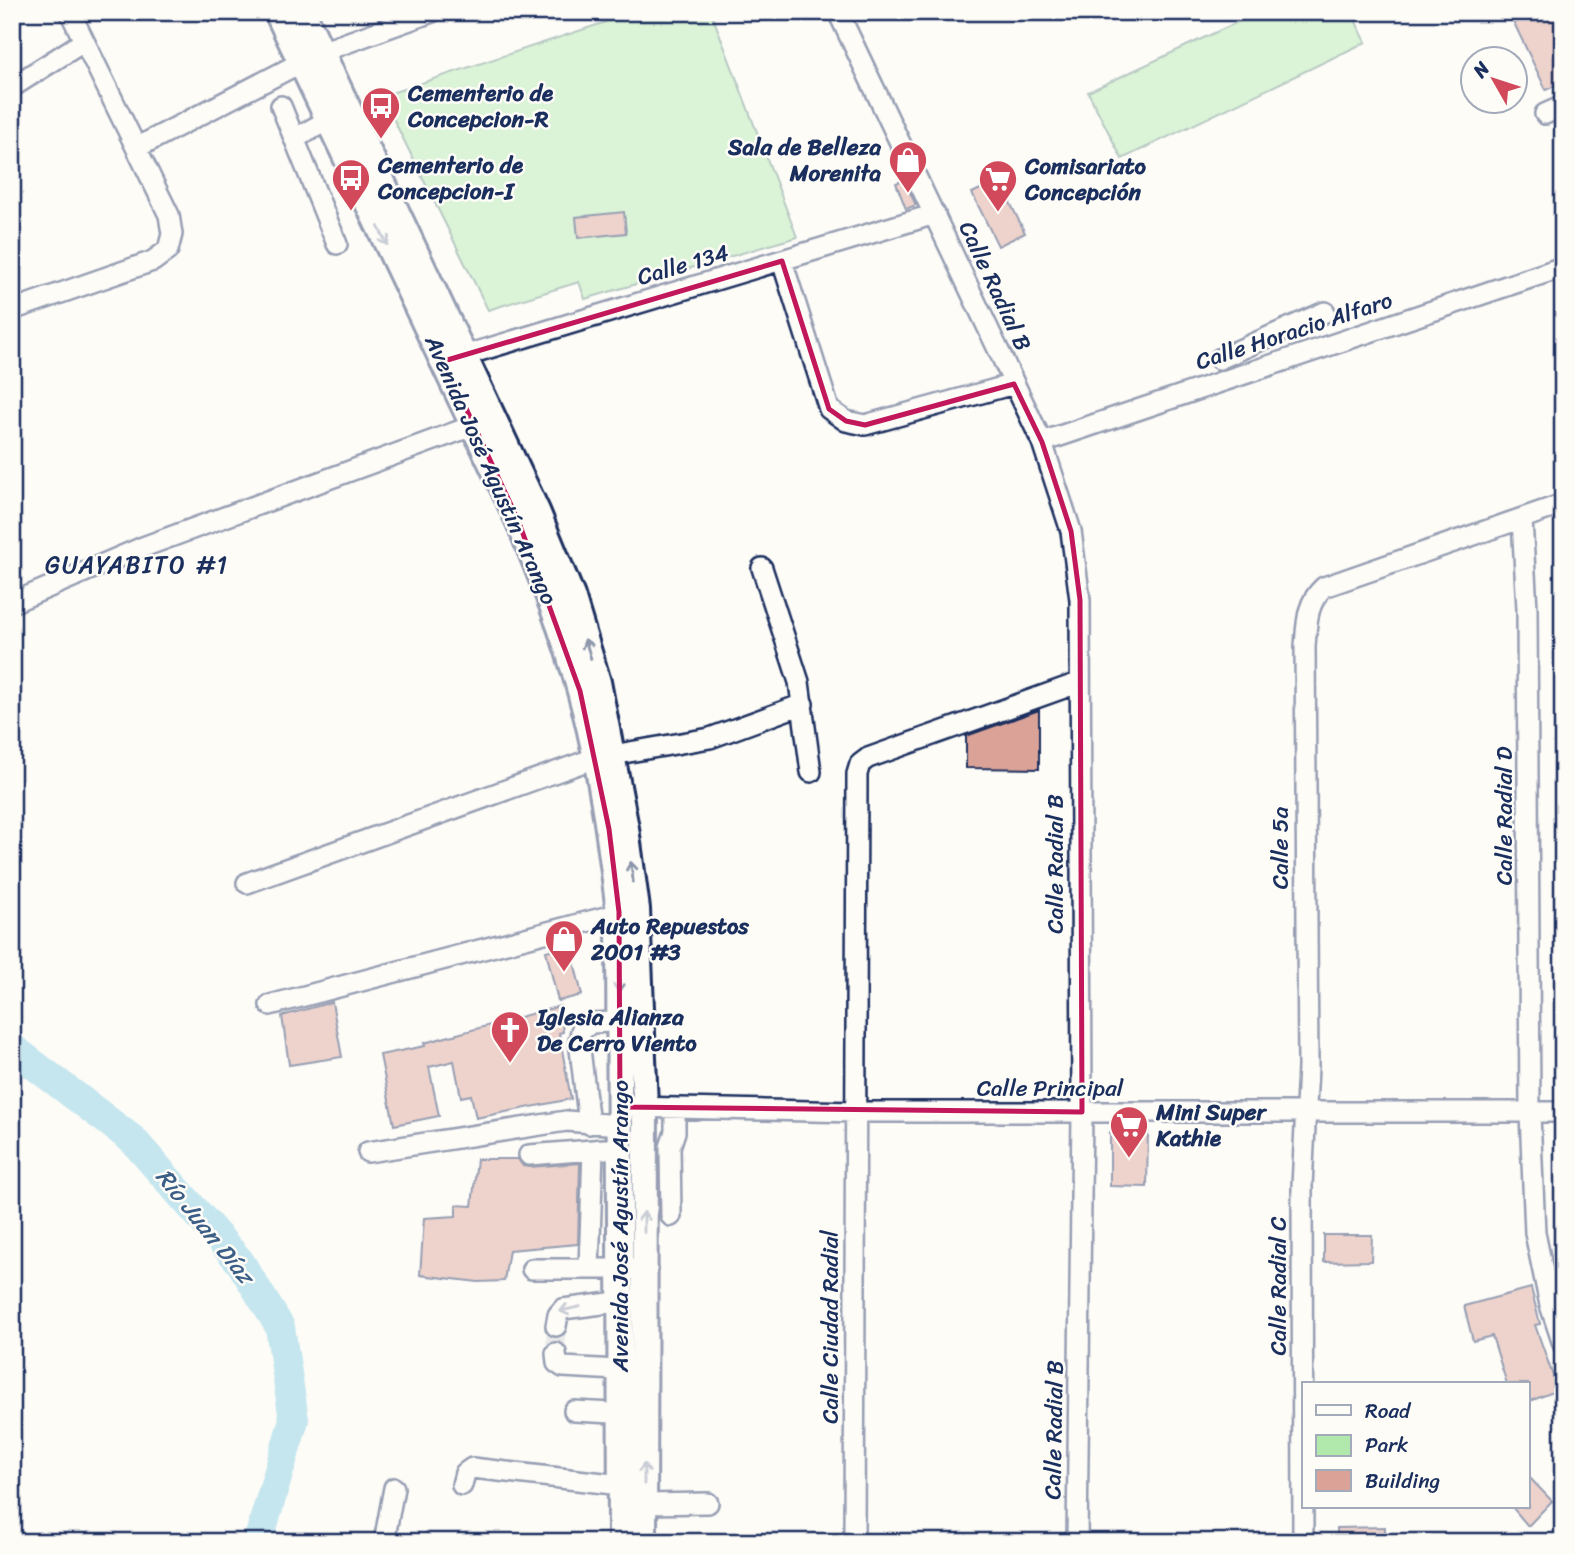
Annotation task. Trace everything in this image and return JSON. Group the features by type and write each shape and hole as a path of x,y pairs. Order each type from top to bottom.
{"main road":[{"name":"Avenida José Agustín Arango","path":"277,12 310,58 572,596 598,682 609,829 628,911 632,1414 643,1504 644,1542"},
{"name":"Avenida José Agustín Arango","path":"303,12 310,58"},
{"name":"Avenida José Agustín Arango","path":"455,359 475,425 551,602 603,756"},
{"name":"Avenida José Agustín Arango","path":"621,1542 621,1485 632,1414"}],"street":[{"path":"12,310 153,261 168,250 172,234 169,215 138,147 70,12"},
{"path":"138,147 310,58 432,12"},
{"name":"Calle Radial B","path":"838,12 1042,442 1071,530 1080,600 1082,1112 1077,1542"},
{"path":"12,88 83,42"},
{"path":"281,106 337,244"},
{"path":"295,139 338,115"},
{"name":"Calle 134","path":"455,359 935,214"},
{"path":"782,261 829,409 846,421 866,425 1014,384"},
{"name":"Calle Horacio Alfaro","path":"1042,442 1563,267"},
{"path":"1219,359 1325,312"},
{"path":"1238,351 1247,373"},
{"path":"12,603 143,547 475,425"},
{"path":"1522,519 1563,504"},
{"name":"Calle 5a","path":"1305,1114 1308,1067 1305,646 1312,600 1324,587 1522,519"},
{"name":"Calle Radial D","path":"1522,519 1527,609 1530,1114 1539,1258 1563,1343"},
{"path":"762,568 785,637 803,704 811,772"},
{"name":"Calle Ciudad Radial","path":"854,1542 857,774 860,764 867,758 1079,683"},
{"path":"247,883 603,756 710,738 803,704"},
{"path":"270,1005 628,911"},
{"path":"589,1124 579,1036 591,1023 630,1022"},
{"path":"671,1216 670,1147 676,1132 676,1108"},
{"name":"Calle Principal","path":"630,1127 676,1108 856,1112 1563,1112"},
{"name":"Calle Radial C","path":"1303,1382 1302,1186 1305,1114"},
{"path":"368,1152 566,1121 630,1127"},
{"path":"529,1155 593,1150 630,1127"},
{"path":"589,1269 593,1150"},
{"path":"632,1180 670,1180"},
{"path":"532,1269 632,1269"},
{"path":"556,1326 559,1310 633,1300"},
{"path":"556,1353 557,1363 563,1367 632,1371"},
{"path":"574,1411 632,1414"},
{"path":"462,1485 465,1474 472,1468 585,1491 621,1485"},
{"path":"384,1542 394,1488"},
{"path":"643,1504 708,1503"},
{"name":"Calle Radial C","path":"1303,1508 1303,1542"}],"highlighted area":[{"path":"782,261 829,409 846,421 865,425 1014,384 1042,442 1071,531 1080,600 1082,1112 620,1107 619,912 609,829 580,691 518,520 444,361"}],"green space":[{"path":"636,12 711,12 797,237 585,299 579,282 488,310 382,96"},
{"path":"1259,12 1351,12 1366,42 1122,159 1088,92"}],"building":[{"path":"1538,12 1563,12 1563,82 1546,90 1530,56 1530,46 1525,46 1514,23"},
{"name":"Sala de Belleza Morenita","path":"904,180 916,205 906,209 896,183"},
{"name":"Comisariato Concepción","path":"999,180 1025,233 998,246 972,193"},
{"path":"624,212 626,233 578,238 576,217"},
{"path":"1039,710 1039,769 966,768 966,736"},
{"name":"Auto Repuestos 2001 #3","path":"570,945 582,995 558,1001 546,951"},
{"path":"332,1002 342,1057 289,1065 282,1016"},
{"name":"Iglesia Alianza De Cerro Viento","path":"560,1006 563,1032 559,1033 571,1099 476,1118 471,1095 461,1097 454,1061 429,1067 439,1116 394,1125 380,1055 425,1046 424,1043"},
{"name":"Mini Super Kathie","path":"1110,1132 1148,1132 1147,1187 1110,1186"},
{"path":"477,1159 518,1159 523,1166 530,1167 580,1163 578,1244 509,1250 504,1281 478,1282 420,1275 424,1218 456,1216 456,1205 472,1206"},
{"path":"1324,1235 1372,1235 1371,1261 1324,1262"},
{"path":"1531,1288 1540,1324 1535,1325 1558,1390 1530,1401 1530,1382 1506,1382 1492,1336 1473,1341 1464,1306"},
{"path":"1530,1478 1552,1501 1528,1526 1513,1508 1530,1508"},
{"path":"1385,1527 1385,1542 1337,1542 1337,1528"}],"waterway":[{"name":"Río Juan Díaz","path":"12,1048 133,1140 240,1262 280,1327 294,1420 258,1542"}],"tunnel":[{"path":"556,1326 556,1353"}],"place":[{"name":"Cementerio de Concepcion-R","path":"381,140"},
{"name":"Sala de Belleza Morenita","path":"908,194"},
{"name":"Cementerio de Concepcion-I","path":"351,212"},
{"name":"Comisariato Concepción","path":"998,213"},
{"name":"Auto Repuestos 2001 #3","path":"564,973"},
{"name":"Iglesia Alianza De Cerro Viento","path":"510,1064"},
{"name":"Mini Super Kathie","path":"1129,1159"}],"district":[{"name":"GUAYABITO #1","path":"137,565"}]}
